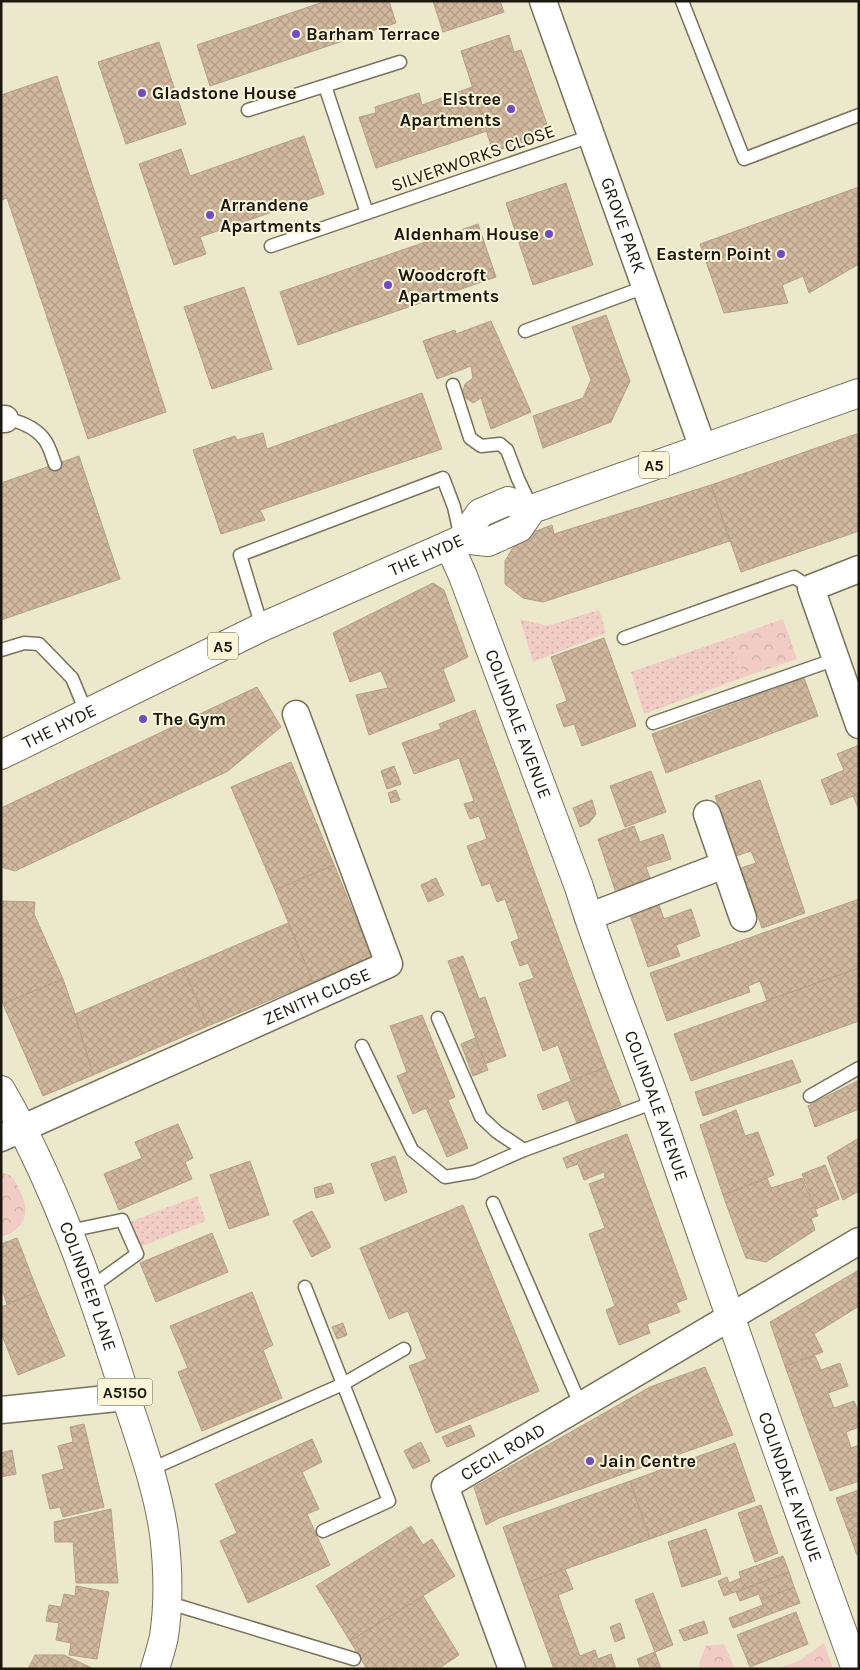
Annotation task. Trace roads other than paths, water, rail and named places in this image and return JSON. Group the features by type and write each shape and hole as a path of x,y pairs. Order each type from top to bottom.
{"main road":[{"name":"A5","path":"532,509 859,393"},
{"name":"THE HYDE","path":"1,755 262,627 455,542 488,542 518,528 532,509"},
{"name":"COLINDALE AVENUE","path":"455,542 463,576 579,887 588,917 656,1102 730,1318 856,1669"},
{"name":"COLINDEEP LANE","path":"1,1090 12,1133 53,1192 69,1231 90,1288 149,1470 164,1532 167,1569 164,1636 155,1669"}],"street":[{"name":"GROVE PARK","path":"543,1 703,448"},
{"path":"859,569 811,588 859,725"},
{"name":"ZENITH CLOSE","path":"12,1133 389,964 296,714"},
{"path":"707,814 743,918"},
{"path":"588,917 724,865"},
{"name":"CECIL ROAD","path":"512,1669 445,1486 580,1404 859,1241"},
{"path":"1,1410 126,1398"}],"lane":[{"path":"682,1 744,160 859,115"},
{"path":"248,110 400,62"},
{"path":"325,86 367,213"},
{"name":"SILVERWORKS CLOSE","path":"271,246 592,136"},
{"path":"525,331 646,287"},
{"path":"453,385 470,438 481,446 500,444 507,450 532,509"},
{"path":"3,419 12,420 33,429 44,439 55,464"},
{"path":"262,627 240,555 443,478 454,507 455,542"},
{"path":"624,638 794,577 811,588"},
{"path":"1,650 24,642 39,644 72,678 88,714"},
{"path":"653,723 836,659"},
{"path":"438,1018 481,1117 497,1132 524,1150"},
{"path":"362,1046 412,1150 445,1177 474,1172 524,1150 656,1102"},
{"path":"810,1096 859,1068"},
{"path":"493,1203 580,1404"},
{"path":"69,1231 122,1220 137,1254 90,1288"},
{"path":"305,1287 389,1501 323,1531"},
{"path":"149,1470 343,1384 404,1349"},
{"path":"166,1602 354,1658"}],"place":[{"name":"Barham Terrace","path":"296,34"},
{"name":"Gladstone House","path":"142,93"},
{"name":"Elstree Apartments","path":"511,109"},
{"name":"Arrandene Apartments","path":"210,215"},
{"name":"Aldenham House","path":"549,234"},
{"name":"Eastern Point","path":"781,254"},
{"name":"Woodcroft Apartments","path":"388,285"},
{"name":"The Gym","path":"143,719"},
{"name":"Jain Centre","path":"590,1461"}]}
